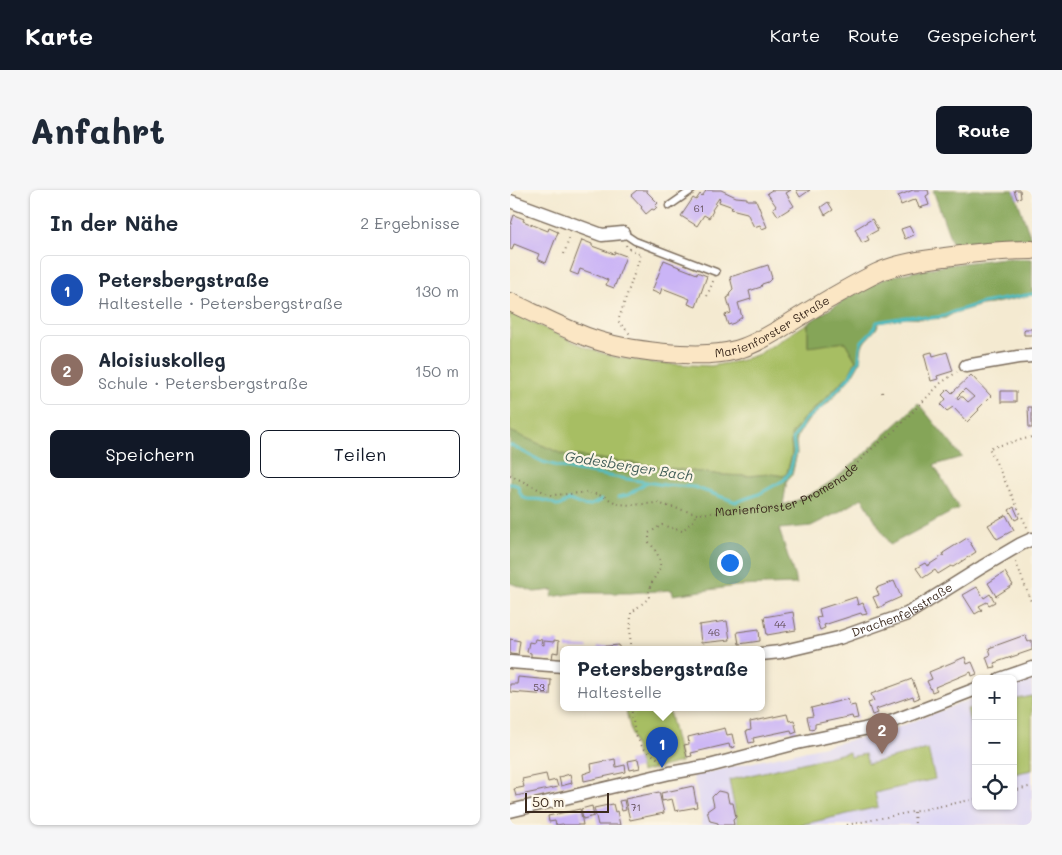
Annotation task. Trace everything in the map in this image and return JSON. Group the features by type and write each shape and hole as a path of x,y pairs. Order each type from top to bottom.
{"main road":[{"name":"Marienforster Straße","path":"510,302 590,338 617,345 676,353 723,353 736,350 762,339 878,272 915,261 979,252 1032,250"}],"street":[{"path":"510,201 602,235 623,233"},
{"path":"966,366 1018,356 1032,356"},
{"name":"Drachenfelsstraße","path":"765,654 780,652 839,638 907,614 1021,544 1030,534"},
{"path":"510,662 560,666"},
{"path":"1012,675 1032,668"},
{"path":"510,811 888,723 972,691"}],"lane":[{"path":"669,206 692,190"},
{"path":"623,233 634,241 716,272"}],"path":[{"path":"564,254 574,225"},
{"path":"633,336 618,321 641,254"},
{"path":"707,296 716,272"},
{"name":"Marienforster Promenade","path":"510,475 550,494 590,492 618,504 657,504 697,514 784,507 807,499 845,476 869,451 894,431 940,383 966,366"},
{"path":"1030,534 989,448 1032,437"},
{"path":"630,646 631,613 649,598 648,591 659,572 659,558 648,542 649,534 662,525 682,531 693,521 697,514"},
{"path":"1015,559 1032,604"},
{"path":"631,711 635,734 643,748 668,766 670,773"},
{"path":"1017,790 1032,786"},
{"path":"848,825 972,800"},
{"path":"914,812 915,825"}],"shaded area":[{"path":"1032,676 1032,825 701,825 702,817 693,776 886,732 972,699 972,810 1017,810 1017,682"}],"green space":[{"path":"933,190 1014,190 1031,239 1017,238 953,246"},
{"path":"1004,258 1032,259 1032,295 982,305 954,313 945,318 906,318 879,323 862,346 860,362 852,376 828,403 809,419 798,435 796,442 797,453 792,475 787,480 783,505 811,494 835,478 918,403 962,457 934,465 959,508 890,545 862,498 811,526 779,529 797,584 737,586 673,595 672,590 630,593 577,593 551,597 554,590 534,592 510,583 510,431 562,454 722,475 771,474 784,476 787,473 792,454 791,435 803,419 849,375 856,361 845,342 808,347 808,323 866,286 892,276 947,265"},
{"path":"510,312 585,347 611,356 653,363 711,366 739,361 759,354 808,323 808,346 845,342 856,361 849,375 803,419 791,442 792,454 787,473 784,476 771,474 722,475 562,454 510,431"},
{"path":"1032,696 1032,770 1017,773 1017,720 1017,699"},
{"path":"972,708 972,730 967,709"},
{"path":"626,711 669,711 681,762 641,772"},
{"path":"928,749 935,779 875,793 878,807 800,825 738,825 729,780 849,752 850,757 865,754 868,764"}],"building":[{"path":"637,190 647,190 658,203 654,210 652,209 646,214 631,195"},
{"path":"705,190 721,190 736,197 756,200 767,227 762,229 760,225 754,227 747,213 731,209 733,207 719,202 719,198 709,218 704,215 697,226 681,216 693,198 696,200 700,194 702,196"},
{"path":"772,190 791,190 786,193 794,206 778,216 773,208 776,206 767,193"},
{"path":"796,190 810,190 800,197"},
{"path":"913,190 928,190 929,194 926,196 929,205 919,208 916,199 901,205 898,196"},
{"path":"1014,190 1020,190 1021,198 1017,199"},
{"path":"828,202 833,210 825,215 821,207"},
{"path":"514,215 524,219 523,221 548,231 549,228 558,232 546,263 537,259 539,254 514,244 512,250 510,249 510,227"},
{"path":"872,219 878,230 867,236 869,240 862,243 855,229"},
{"path":"910,226 914,235 905,239 901,229"},
{"path":"582,240 614,254 615,252 626,256 614,288 606,285 608,280 594,274 580,269 578,275 570,272"},
{"path":"664,260 697,274 697,272 707,276 696,307 688,304 690,299 662,288 660,294 652,291"},
{"path":"768,265 772,278 762,284 761,287 749,291 751,299 738,303 742,317 728,325 725,315 731,313 727,298 733,289 730,277"},
{"path":"1025,329 1032,329 1032,335 1024,335"},
{"path":"932,352 933,356 947,352 953,371 937,376 938,379 931,381 924,354"},
{"path":"971,375 991,396 967,422 953,407 947,411 941,405 946,399 942,395 948,389 952,393","holes":["965,389 974,397 968,402 963,397 958,399 957,397"]},
{"path":"1001,391 1016,391 1016,402 1001,402"},
{"path":"1028,407 1032,407 1032,428 1029,428"},
{"path":"1014,507 1019,518 1015,520 1009,510"},
{"path":"1006,515 1014,530 997,539 988,525"},
{"path":"967,538 976,552 953,567 951,566 938,574 935,570 923,578 916,568 925,563 927,566"},
{"path":"1005,572 1013,585 996,596 988,583"},
{"path":"894,581 901,597 878,608 873,597 879,595 876,588"},
{"path":"977,587 984,598 990,594 995,602 989,605 987,602 979,606 982,610 975,614 963,595"},
{"path":"856,597 858,605 863,603 867,614 862,615 861,613 824,625 825,628 820,630 816,618 821,617 819,609"},
{"path":"793,612 796,630 767,635 764,617"},
{"path":"727,621 730,640 701,643 699,625"},
{"path":"759,629 760,641 739,644 737,632"},
{"path":"1025,635 1028,642 1032,640 1032,650 994,663 996,667 990,668 986,657 991,655 989,648"},
{"path":"510,639 520,641 518,655 510,654"},
{"path":"535,639 542,640 541,644 544,645 544,641 559,641 558,653 553,652 552,659 531,657 531,653 527,652 529,642 534,643"},
{"path":"965,657 967,664 972,662 977,674 972,676 971,672 935,687 937,690 932,692 927,681 932,679 929,672"},
{"path":"518,677 551,680 550,695 510,692 510,684 517,684"},
{"path":"912,679 919,698 914,700 913,696 876,709 878,713 872,715 868,703 874,701 871,694"},
{"path":"848,699 850,706 855,705 858,718 853,719 852,716 815,724 815,728 810,729 807,717 813,716 811,708"},
{"path":"787,714 789,721 794,720 797,732 792,734 791,730 753,738 754,742 749,743 746,731 751,730 750,722"},
{"path":"725,728 727,735 732,734 735,747 730,748 729,744 691,753 692,756 687,757 684,745 689,744 688,737"},
{"path":"615,759 616,767 625,765 626,772 584,781 583,774 592,771 591,764"},
{"path":"638,759 640,768 630,770 628,761"},
{"path":"546,774 548,782 556,780 558,787 516,796 514,789 524,787 522,779"},
{"path":"570,774 572,783 561,786 559,777"},
{"path":"693,786 697,807 675,811 672,799 662,801 661,793"},
{"path":"718,791 727,793 729,803 733,803 736,817 733,820 734,825 718,825 718,823 710,821 707,811 714,806 712,797"},
{"path":"659,792 664,813 630,820 625,799"},
{"path":"624,800 626,810 622,811 619,801"},
{"path":"613,804 615,812 617,811 620,825 598,825 594,808"},
{"path":"592,806 594,816 583,819 581,809"},
{"path":"580,809 583,825 556,825 555,821 549,822 548,816"}],"waterway":[{"name":"Godesberger Bach","path":"510,445 543,462 577,471 665,485 694,487 736,502 759,494 784,480 790,472 795,452 793,439 805,420 821,407 849,377 859,360 862,341 872,331 877,322 905,317 918,316 929,318 944,316 982,303 1032,294"},
{"path":"618,497 628,495 647,482"},
{"path":"510,484 518,486 524,498 545,500 559,506 569,500 585,506 592,505 601,500"}],"place":[{"name":"Aloisiuskolleg","path":"882,754"},
{"name":"Petersbergstraße","path":"662,768"}]}
